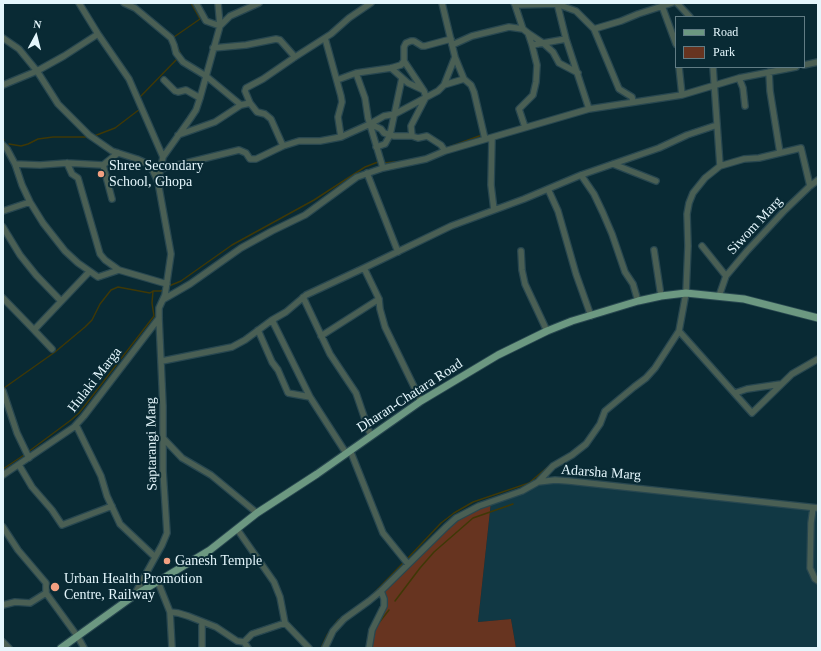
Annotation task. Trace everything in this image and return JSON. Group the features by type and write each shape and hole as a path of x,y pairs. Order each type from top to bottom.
{"main road":[{"name":"Dharan-Chatara Road","path":"62,648 132,597 210,550 257,513 421,401 498,355 547,331 572,321 638,301 686,293 744,299 818,318"}],"street":[{"path":"79,3 129,79 163,157"},
{"path":"124,3 135,8 171,38 176,53 183,62 206,76 242,106"},
{"path":"196,3 206,20 220,26"},
{"path":"158,182 163,157 196,110 220,26 218,3"},
{"path":"220,26 230,16 259,3"},
{"path":"283,146 271,119 265,114 257,112 250,103 244,91 246,88 263,80 325,38 370,3"},
{"path":"442,3 455,58 464,79 471,85 474,92 485,139"},
{"path":"557,3 566,39 589,109"},
{"path":"525,127 519,109 533,95 536,82 537,65 532,45 515,4 557,3 576,11 594,29 619,89 632,97 634,102"},
{"path":"594,29 672,3"},
{"path":"678,3 689,16"},
{"path":"662,6 675,41"},
{"path":"412,136 411,126 426,97 424,91 404,61 404,47 406,43 410,41 414,41 422,46 425,46 451,42 509,27 526,31 553,52 559,63 578,73"},
{"path":"3,85 37,71 98,34"},
{"path":"3,38 19,49 37,71 58,104 91,137 106,148 146,163 158,182"},
{"path":"325,38 342,102 338,117 341,137"},
{"path":"213,48 246,45 276,39 280,40 295,57"},
{"path":"532,45 566,39"},
{"path":"161,169 239,150 246,153 250,159 256,159 283,146 299,141 320,141 341,137 384,116 395,114 438,91 444,85 455,58"},
{"path":"337,80 356,73 391,68 401,65 404,61"},
{"path":"805,65 818,62"},
{"path":"391,68 408,83 424,91"},
{"path":"679,68 682,94"},
{"path":"713,68 720,166"},
{"path":"165,297 190,284 241,248 304,215 357,176 383,168 426,160 446,151 589,109 682,94 739,78 791,68"},
{"path":"769,72 770,92 780,153"},
{"path":"356,73 365,98 376,148 383,168"},
{"path":"376,148 385,144 390,135 402,78"},
{"path":"739,78 743,88 746,106"},
{"path":"444,85 464,79"},
{"path":"164,80 175,91 178,92 186,90 200,98"},
{"path":"178,136 215,122 250,103"},
{"path":"370,124 380,129 384,133 394,136 412,136 418,138 427,136 441,145 446,151"},
{"path":"162,361 232,347 286,312 303,297 450,226 581,175 659,148 687,135 717,125"},
{"path":"492,138 491,185 494,210"},
{"path":"538,482 552,466 572,455 586,444 600,424 605,412 622,396 646,378 655,368 679,331 686,293 688,246 687,214 693,193 705,178 720,166 744,159 759,158 801,148 810,186"},
{"path":"4,149 15,164 20,181 30,202 53,237 65,251 89,272 98,277 119,270"},
{"path":"15,164 40,165 67,163 104,165 118,153"},
{"path":"67,163 72,174 78,178 100,254 105,260 119,270 166,286"},
{"path":"613,164 656,180"},
{"path":"104,165 112,200"},
{"path":"367,173 398,252"},
{"path":"581,175 594,194 603,213 612,234 624,272 633,284 638,301"},
{"name":"Siwom Marg","path":"719,296 726,276 785,210 818,180"},
{"name":"Saptarangi Marg","path":"132,597 162,545 167,533 163,471 162,361 159,308 165,297 171,254 158,182"},
{"path":"548,189 558,211 576,274 591,316"},
{"path":"3,212 30,202"},
{"path":"3,227 20,255 36,275 61,301"},
{"path":"702,246 726,276"},
{"path":"654,250 661,296"},
{"path":"521,251 522,270 525,284 547,331"},
{"path":"364,268 379,299 385,327 421,401"},
{"path":"34,330 89,272"},
{"path":"303,297 320,336 356,393 371,436"},
{"path":"3,298 52,349"},
{"path":"320,336 379,299"},
{"name":"Hulaki Marga","path":"3,475 30,458 76,425 159,318"},
{"path":"272,320 310,397 348,452 383,533 408,564"},
{"path":"258,330 288,393 310,397"},
{"path":"679,331 752,413 792,374 818,359"},
{"path":"735,394 747,389 781,384"},
{"path":"3,391 17,433 30,458"},
{"path":"76,425 101,476 120,524 155,557"},
{"path":"163,438 182,458 211,475 257,513"},
{"path":"19,465 32,487 52,510 62,526 112,506"},
{"name":"Adarsha Marg","path":"325,648 333,631 344,619 381,591 446,527 468,511 522,491 538,482 554,480 569,481 816,508"},
{"path":"816,508 811,523 810,568 815,579 818,581"},
{"path":"3,527 18,550 46,583 46,593 78,637 84,648"},
{"path":"237,529 274,582 280,596 285,623 309,648"},
{"path":"158,582 170,612 172,648"},
{"path":"370,648 372,630 384,606 384,599 381,591"},
{"path":"3,605 15,602 30,603 46,593"},
{"path":"170,612 183,614 202,623 216,627 237,641 244,642 248,648"},
{"path":"202,623 202,648"},
{"path":"244,642 252,634 285,623"},
{"path":"3,642 8,648"}],"shaded area":[{"path":"555,480 818,508 818,648 516,648 511,619 478,622 491,502 538,482"}],"green space":[{"path":"491,502 478,622 511,619 516,648 369,648 372,630 384,606 381,591 446,527"}],"waterway":[{"path":"175,41 174,37 200,19 191,3"},
{"path":"177,46 181,55"},
{"path":"140,97 177,59"},
{"path":"94,136 115,128 140,109"},
{"path":"446,148 482,135"},
{"path":"9,144 21,146 38,139 53,137 88,137"},
{"path":"383,163 405,161"},
{"path":"169,286 181,281 232,245 314,200 365,167 378,162"},
{"path":"4,388 55,352 85,327 92,320 100,304 111,290 118,287 150,293 164,289"},
{"path":"28,452 71,420 79,413 90,399 154,316 152,303 153,291"},
{"path":"3,469 24,455"},
{"path":"407,559 441,523 454,513 473,502 529,483 550,465"},
{"path":"395,601 434,552 473,518 513,504"},
{"path":"373,594 403,563"},
{"path":"321,648 327,635 338,620 360,604"},
{"path":"378,624 389,610"}],"place":[{"name":"Shree Secondary School, Ghopa","path":"101,174"},
{"name":"Ganesh Temple","path":"167,561"},
{"name":"Urban Health Promotion Centre, Railway","path":"55,587"}]}
